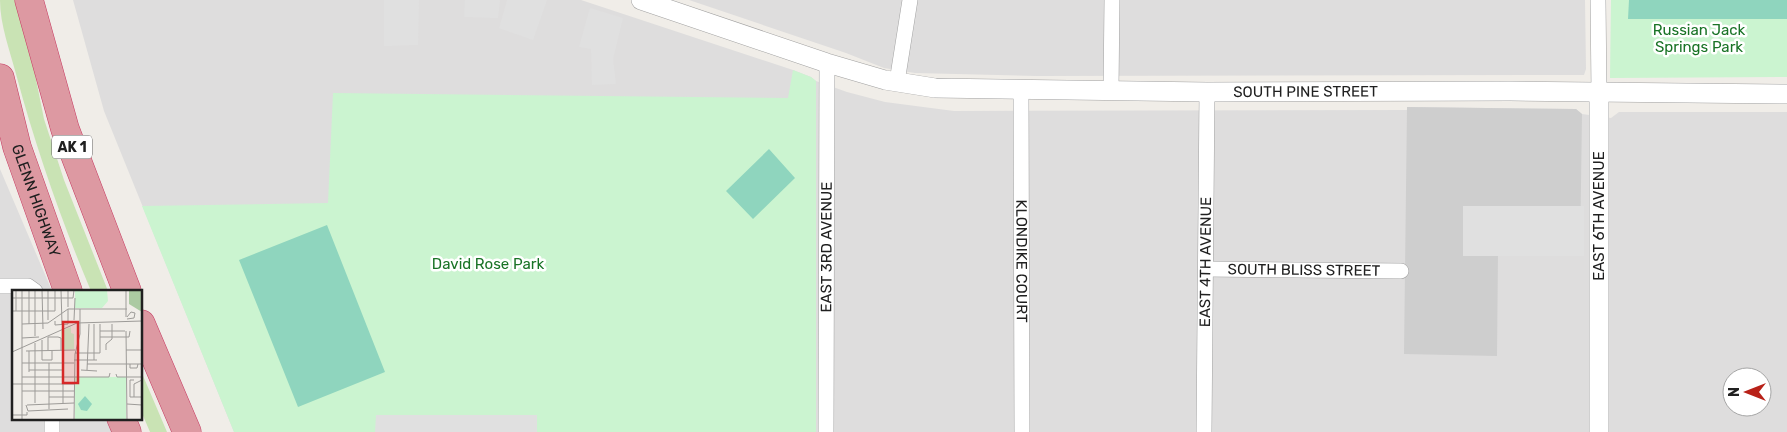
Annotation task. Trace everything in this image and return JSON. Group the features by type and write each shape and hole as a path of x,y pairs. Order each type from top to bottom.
{"highway":[{"name":"AK 1","path":"29,0 65,129 127,290"},
{"name":"GLENN HIGHWAY","path":"0,78 18,147 68,290"},
{"path":"142,326 187,432"},
{"path":"122,420 127,432"}],"street":[{"name":"SOUTH PINE STREET","path":"641,0 827,63 897,82 935,88 1022,91 1510,90 1787,94"},
{"path":"897,82 910,0"},
{"path":"1111,90 1112,0"},
{"name":"EAST 6TH AVENUE","path":"1598,0 1599,432"},
{"name":"EAST 3RD AVENUE","path":"826,432 827,63"},
{"name":"KLONDIKE COURT","path":"1022,91 1022,432"},
{"name":"EAST 4TH AVENUE","path":"1204,432 1207,92"},
{"name":"SOUTH BLISS STREET","path":"1206,269 1401,271"},
{"path":"0,286 32,288"}],"shaded area":[{"path":"73,0 581,0 793,70 816,81 847,92 885,102 954,111 1407,110 1407,107 1576,109 1582,114 1611,118 1619,112 1787,112 1787,432 234,432 104,111"},
{"path":"384,0 419,0 418,45 384,46"},
{"path":"465,0 500,0 498,18 464,17"},
{"path":"507,0 547,0 533,40 499,28"},
{"path":"689,0 1585,0 1586,69 1584,75 1037,76 915,73 884,68 846,53"},
{"path":"590,8 623,18 613,59 616,84 592,85 591,49 579,47"},
{"path":"1407,107 1576,109 1582,114 1580,255 1498,253 1497,356 1404,354"},
{"path":"0,169 52,290 12,290 12,420 107,420 112,432 0,432"},
{"path":"1463,206 1584,206 1584,256 1463,256"},
{"path":"376,415 537,415 537,432 375,432"}],"green space":[{"path":"0,0 20,0 44,119 64,180 108,290 91,290 69,238 32,129 8,47 0,9"},
{"name":"Russian Jack Springs Park","path":"1611,0 1787,0 1787,77 1610,78"},
{"path":"1629,0 1787,0 1787,19 1628,19"},
{"name":"David Rose Park","path":"793,70 816,81 816,432 234,432 142,206 328,203 333,93 788,98"},
{"path":"769,149 795,178 753,219 726,191"},
{"path":"327,225 385,372 298,407 239,260"},
{"path":"142,373 167,432 150,432 142,413"}]}
